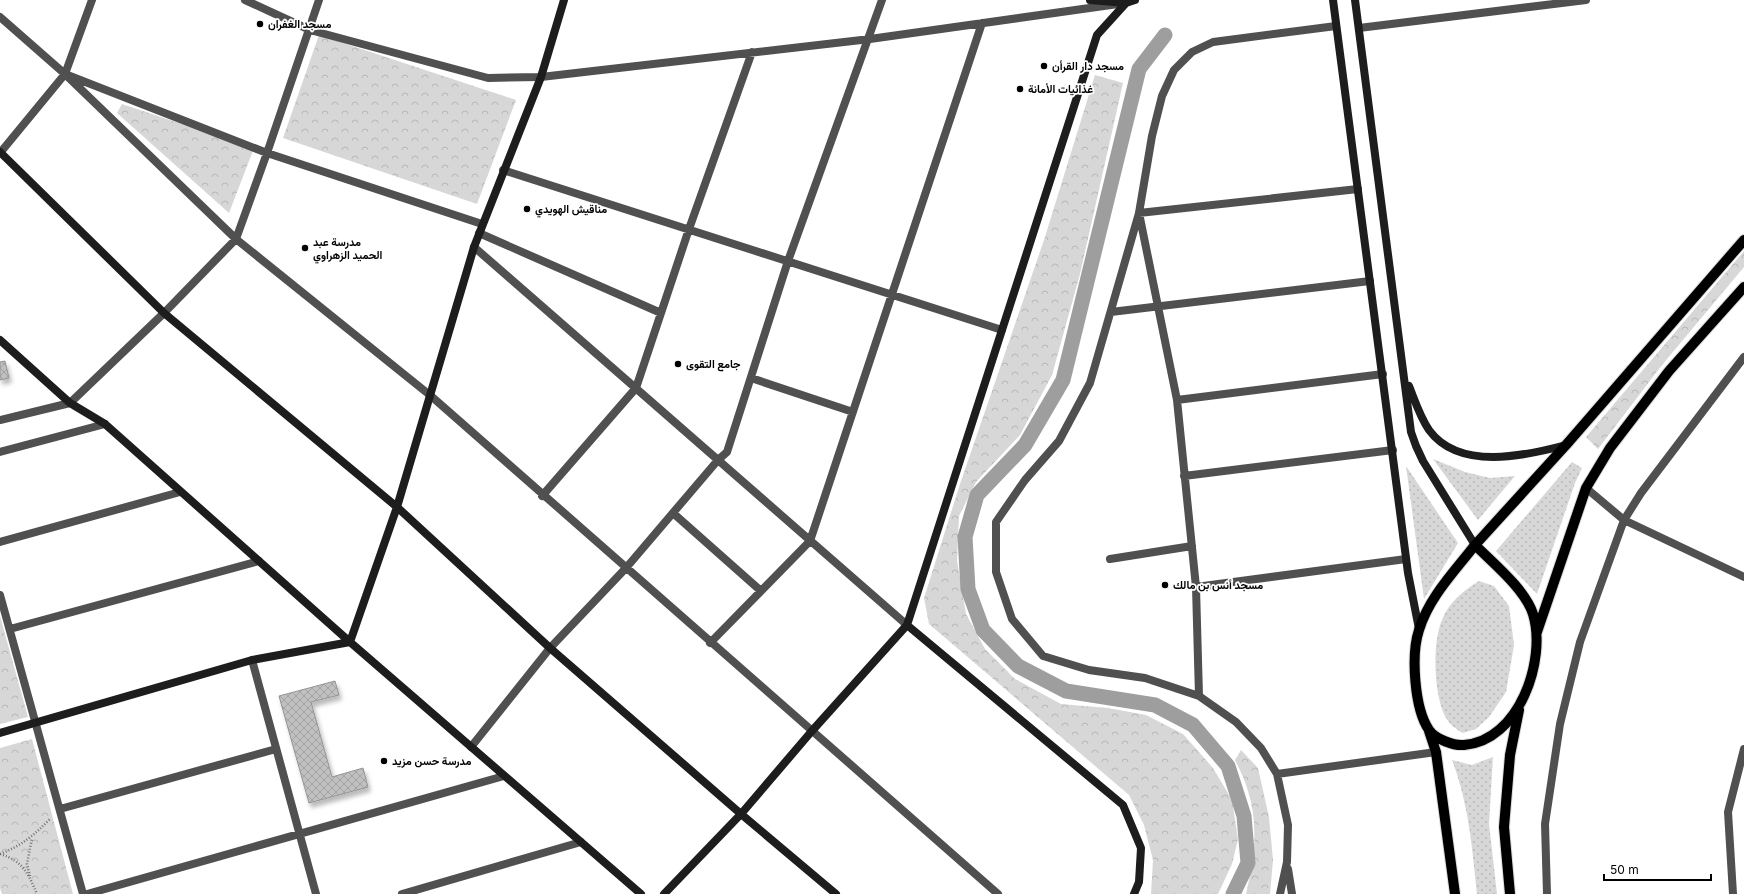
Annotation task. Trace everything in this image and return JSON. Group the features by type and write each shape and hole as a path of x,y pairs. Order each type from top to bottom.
{"main road":[{"path":"350,642 397,508 474,247 503,170 541,77 564,0"},
{"path":"1090,0 1134,0"},
{"path":"1333,0 1393,450 1406,559 1419,629"},
{"path":"1355,0 1405,375 1411,432 1423,461 1475,544 1525,597 1532,613 1536,634 1535,661 1521,704 1510,755 1504,827 1510,894"},
{"path":"664,894 741,814 811,732 908,625 1096,35 1127,1"},
{"path":"0,153 164,313 397,508 550,648 741,814 836,894"},
{"path":"1455,894 1436,752 1417,687 1414,652 1419,629 1433,600 1475,544 1566,445 1744,240"},
{"path":"1536,634 1586,488 1610,448 1669,371 1744,287"},
{"path":"0,340 70,403 105,424 350,642 641,894"},
{"path":"1405,375 1419,412 1430,430 1442,443 1455,449 1469,454 1497,458 1538,453 1566,445"},
{"path":"908,625 1124,805 1140,848 1139,882 1134,894"},
{"path":"0,733 252,660 350,642"},
{"path":"1430,731 1446,742 1463,746 1479,743 1495,734 1507,723 1521,704"}],"street":[{"path":"0,153 65,74 92,0"},
{"path":"245,0 310,30 488,78 541,77 870,39 1127,1"},
{"path":"0,420 70,403 164,313 236,239 268,153 319,0"},
{"path":"471,747 550,648 626,568 718,460 727,452 788,261 870,39 882,0"},
{"path":"1359,28 1586,0"},
{"path":"0,17 65,74 236,239 431,396 542,496 998,894"},
{"path":"710,643 810,541 982,23"},
{"path":"1292,894 1287,862 1288,825 1277,774 1261,748 1236,722 1199,696 1145,678 1089,670 1043,656 1012,619 996,572 996,522 1025,480 1059,441 1090,383 1139,213 1152,136 1162,96 1174,70 1192,52 1213,42 1336,26"},
{"path":"542,496 636,388 689,229 752,52"},
{"path":"65,74 268,153 482,224"},
{"path":"503,170 788,261 892,296 1002,330"},
{"path":"1139,213 1358,189"},
{"path":"1139,213 1177,400 1196,587 1199,696"},
{"path":"479,233 661,313"},
{"path":"474,247 908,625"},
{"path":"1111,312 1370,281"},
{"path":"1547,894 1545,824 1560,724 1580,642 1624,520 1641,493 1744,357"},
{"path":"1177,400 1383,374"},
{"path":"751,378 853,412"},
{"path":"0,452 105,424"},
{"path":"1184,476 1393,450"},
{"path":"1586,488 1624,520 1744,577"},
{"path":"0,542 180,492"},
{"path":"673,513 762,591"},
{"path":"1110,559 1192,546"},
{"path":"1196,587 1406,559"},
{"path":"10,630 259,561"},
{"path":"0,595 83,894"},
{"path":"252,660 316,894"},
{"path":"60,809 276,749"},
{"path":"1733,894 1728,812 1744,749"},
{"path":"1277,774 1436,752"},
{"path":"87,894 504,776"},
{"path":"402,894 581,842"},
{"path":"1280,894 1287,862"}],"path":[{"path":"0,854 18,847 32,838 60,809"},
{"path":"31,880 27,864 32,838"},
{"path":"0,854 12,858 21,864 31,880 37,894"}],"green space":[{"path":"319,35 516,100 477,204 283,138"},
{"path":"1095,75 1123,83 1080,274 1052,375 1020,435 976,482 959,516 957,560 966,614 985,649 1015,679 1061,704 1108,708 1146,715 1183,734 1213,768 1232,800 1238,839 1232,864 1218,894 1151,894 1153,860 1144,825 1129,795 929,624 924,598 960,484 1044,240"},
{"path":"122,104 254,148 229,213 117,113"},
{"path":"1744,251 1744,267 1662,365 1598,449 1586,437"},
{"path":"1433,459 1465,472 1490,478 1515,476 1478,520"},
{"path":"1572,462 1582,468 1575,483 1537,594 1496,551"},
{"path":"1406,466 1458,543 1424,599"},
{"path":"1479,581 1494,586 1509,606 1514,645 1506,692 1489,717 1476,729 1463,733 1450,723 1444,714 1441,705 1436,681 1437,641 1442,620 1448,608 1462,593"},
{"path":"0,616 28,717 0,724"},
{"path":"32,739 73,894 2,894 0,888 0,748"},
{"path":"1241,750 1258,768 1269,817 1273,860 1270,894 1246,894 1253,855 1254,830 1248,791 1235,760"},
{"path":"1493,757 1489,824 1497,894 1477,894 1466,810 1452,760 1472,765"}],"building":[{"path":"5,361 9,378 0,380 0,362"},
{"path":"335,681 339,695 311,702 332,777 363,768 368,787 309,803 279,696"}],"waterway":[{"path":"1165,35 1139,69 1063,380 1025,445 977,495 965,537 968,589 983,630 1018,666 1066,691 1155,705 1193,725 1228,766 1244,816 1248,863 1233,894"}],"place":[{"name":"مسجد الغفران","path":"260,24"},
{"name":"مسجد دار القرأن","path":"1044,66"},
{"name":"غذائيات الأمانة","path":"1020,89"},
{"name":"مناقيش الهويدي","path":"527,209"},
{"name":"مدرسة عبد الحميد الزهراوي","path":"305,248"},
{"name":"جامع التقوى","path":"678,364"},
{"name":"مسجد أنس بن مالك","path":"1165,585"},
{"name":"مدرسة حسن مزيد","path":"384,761"}]}
